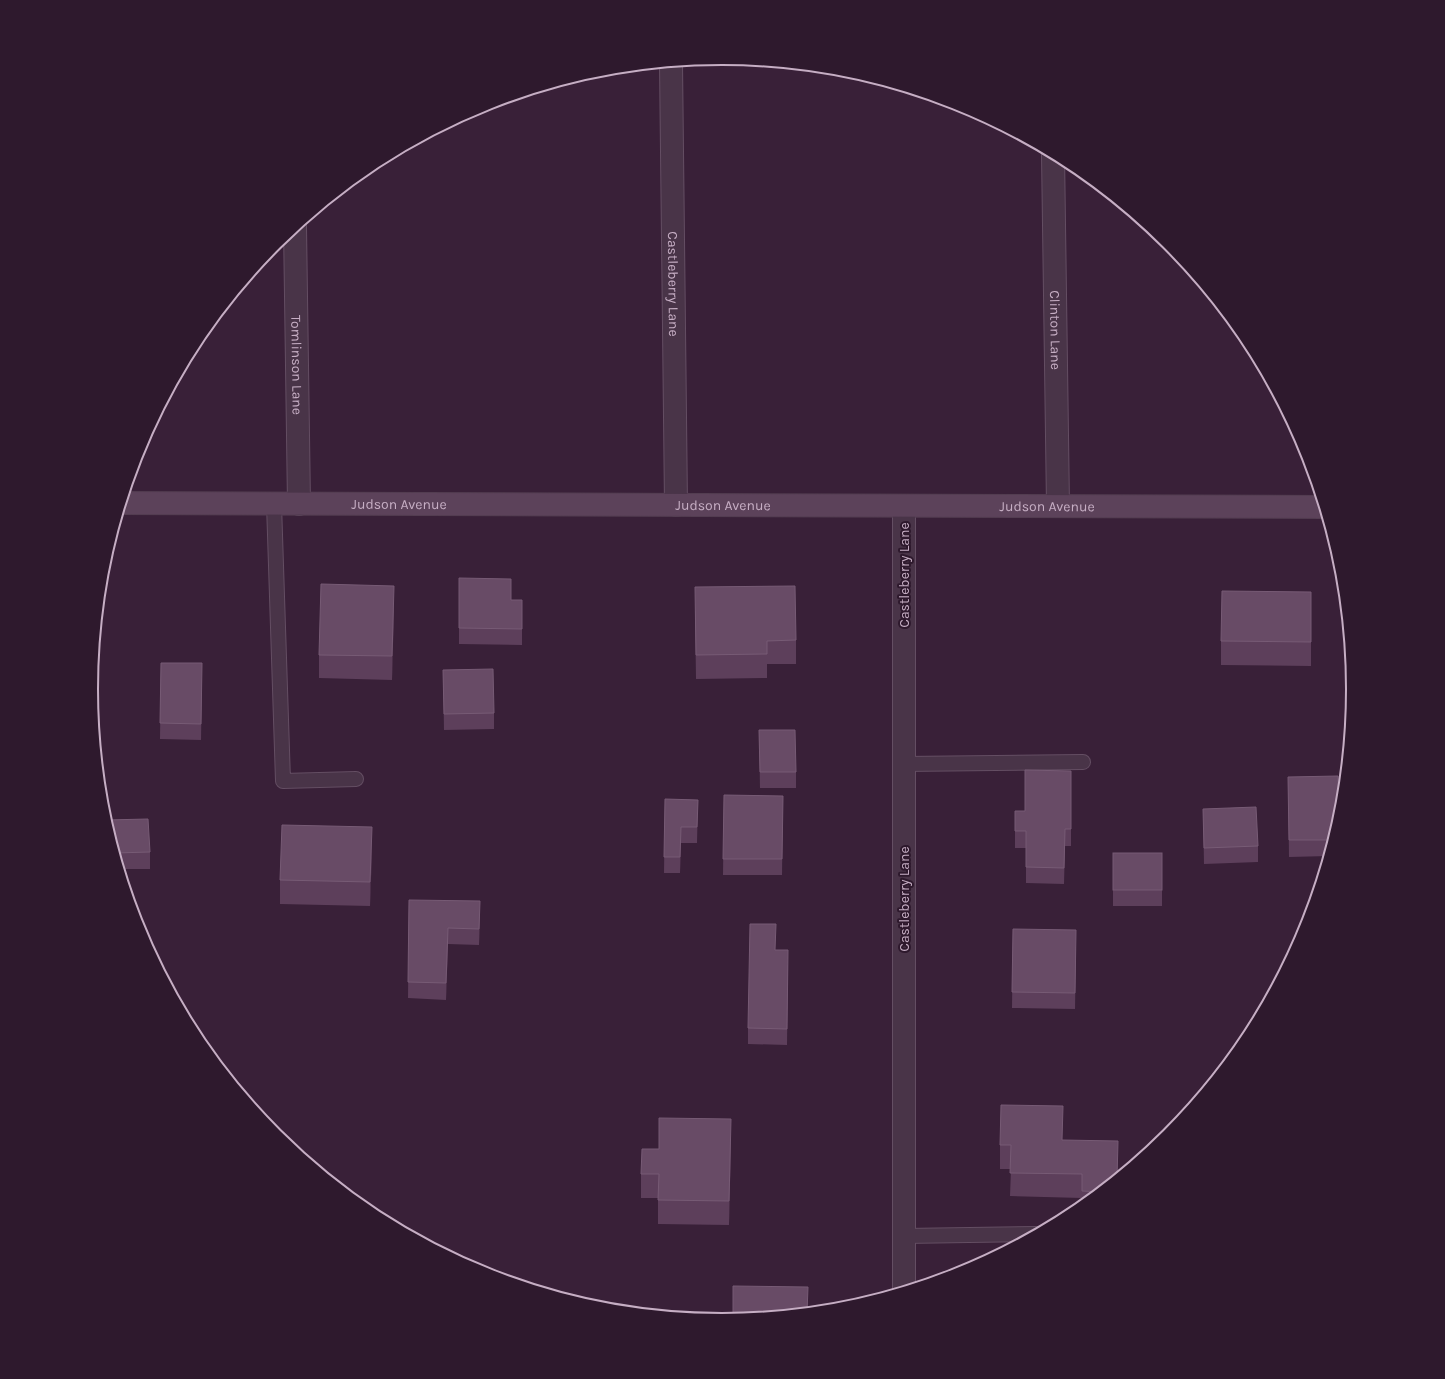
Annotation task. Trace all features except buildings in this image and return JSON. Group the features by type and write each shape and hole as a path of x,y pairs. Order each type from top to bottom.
{"street":[{"name":"Castleberry Lane","path":"671,67 676,505"},
{"name":"Clinton Lane","path":"1053,160 1058,506"},
{"name":"Tomlinson Lane","path":"296,234 299,504"},
{"name":"Judson Avenue","path":"127,503 1320,508"},
{"name":"Castleberry Lane","path":"904,506 904,1287"}],"lane":[{"path":"274,504 283,781 356,779"},
{"path":"904,764 1084,762"},
{"path":"904,1236 1028,1234"}]}
